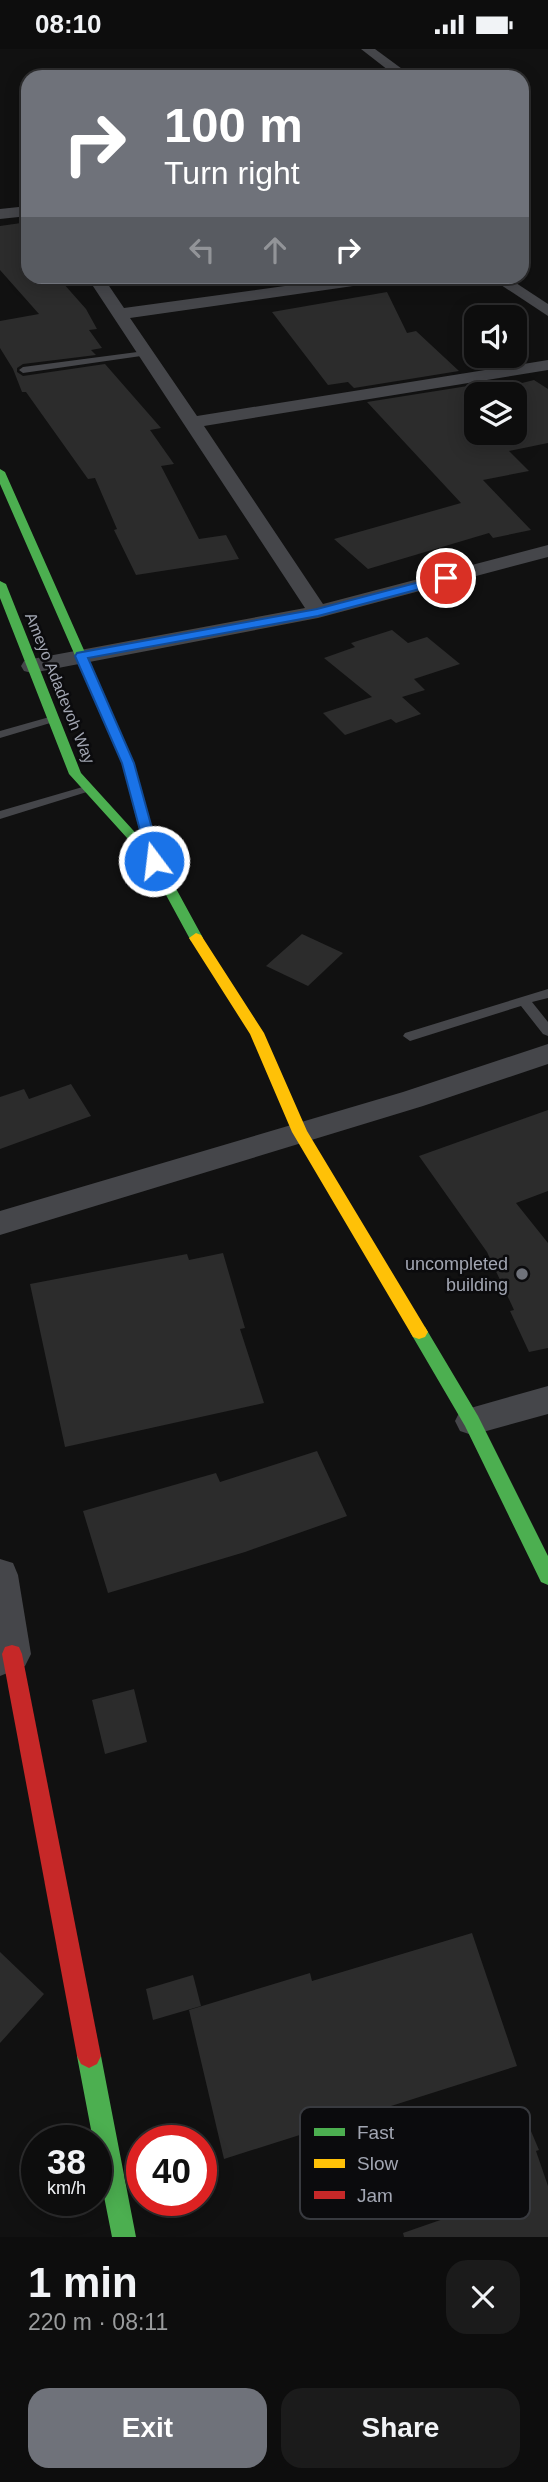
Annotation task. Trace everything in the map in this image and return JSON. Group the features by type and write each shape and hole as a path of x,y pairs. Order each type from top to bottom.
{"street":[{"path":"367,49 396,70"},
{"path":"0,214 21,212"},
{"path":"100,284 318,612"},
{"path":"120,314 332,284"},
{"path":"508,284 548,311"},
{"path":"191,423 548,365"},
{"name":"Ameyo Adadevoh Way","path":"0,471 128,763 154,861"},
{"path":"32,666 318,612 548,551"},
{"name":"Ameyo Adadevoh Way","path":"0,584 75,774 154,861"},
{"path":"154,861 191,930 257,1033 300,1132 472,1421 548,1576"},
{"path":"0,1223 413,1099 548,1054"},
{"path":"472,1421 548,1400"},
{"path":"0,1575 6,1656 124,2237"}],"lane":[{"path":"23,370 145,353"},
{"path":"475,375 483,382"},
{"path":"0,735 53,719"},
{"path":"0,814 86,789"},
{"path":"410,1036 548,993"},
{"path":"523,1000 548,1031"}],"building":[{"path":"21,223 21,284 64,284 86,309 97,329 89,330 102,348 91,350 96,355 23,364 17,368 17,372 23,376 105,364 161,428 150,430 174,464 161,466 199,539 226,535 239,559 136,575 114,530 117,529 95,478 88,479 26,392 22,392 13,369 0,348 0,321 39,314 0,270 0,226"},
{"path":"387,292 407,333 416,331 459,371 354,388 348,382 328,385 272,312"},
{"path":"534,380 548,389 548,443 509,451 529,471 483,480 531,530 493,538 489,533 368,569 334,539 461,503 367,402 464,387 464,445 527,445 526,382"},
{"path":"392,630 408,643 427,637 460,664 414,679 425,690 402,697 421,714 396,723 391,719 345,735 323,713 372,697 324,658 355,647 351,643"},
{"path":"302,934 343,953 308,986 266,966"},
{"path":"71,1084 91,1116 0,1149 0,1097 24,1089 29,1099"},
{"path":"548,1110 548,1191 516,1203 548,1243 548,1348 529,1352 510,1311 514,1310 487,1252 419,1156"},
{"path":"223,1253 245,1328 240,1329 264,1403 65,1447 30,1284 187,1254 189,1260"},
{"path":"317,1451 347,1516 245,1552 108,1593 83,1511 216,1473 220,1482"},
{"path":"134,1689 147,1742 105,1754 92,1700"},
{"path":"472,1933 517,2066 388,2107 300,2107 300,2135 224,2159 189,2010 310,1973 312,1981"},
{"path":"0,1952 44,1994 0,2043"},
{"path":"193,1975 201,2006 153,2020 146,1989"},
{"path":"530,2129 539,2150 536,2151 548,2186 548,2237 404,2237 403,2233 443,2219 530,2219"}],"traffic: fast":[{"path":"0,472 128,763 154,861 196,938"},
{"path":"0,584 75,774 150,857"},
{"path":"419,1332 472,1421 548,1576"},
{"path":"89,2056 124,2237"}],"traffic: slow":[{"path":"196,938 257,1033 300,1132 419,1332"}],"traffic: jam":[{"path":"12,1654 89,2056"}],"place":[{"name":"uncompleted building","path":"522,1274"}],"route":[{"path":"154,861 128,763 81,656 318,612 446,578"}]}
